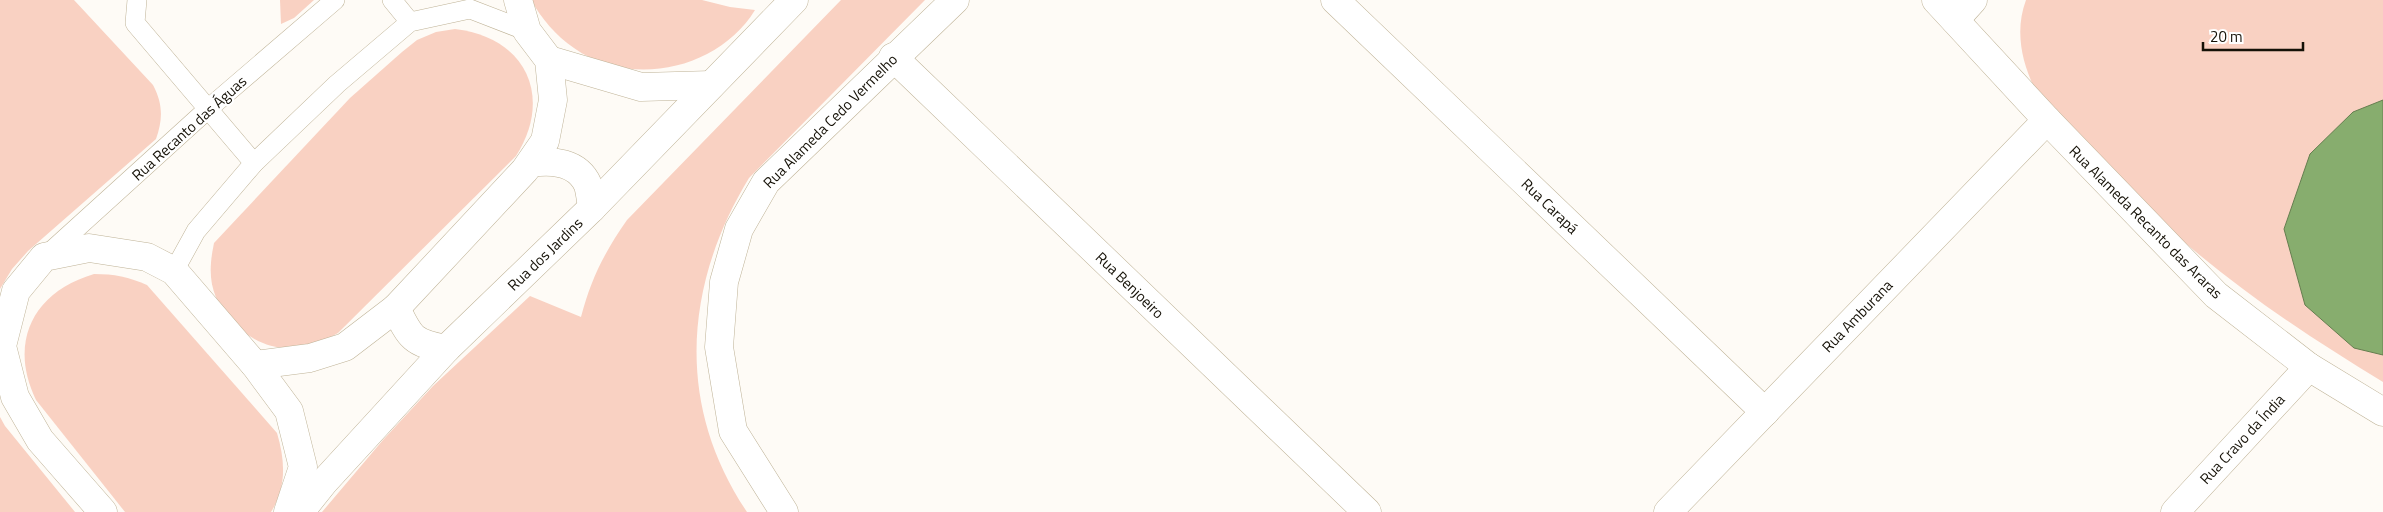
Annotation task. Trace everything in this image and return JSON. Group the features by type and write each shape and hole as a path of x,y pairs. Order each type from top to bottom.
{"street":[{"path":"255,365 310,358 345,347 396,308 531,163 545,141 553,100 549,60 526,31 518,0"},
{"name":"Rua dos Jardins","path":"300,512 446,349 592,208 794,0"},
{"name":"Rua Alameda Cedo Vermelho","path":"784,512 733,431 719,346 724,282 739,229 766,182 893,57 955,0"},
{"name":"Rua Carapá","path":"1335,0 1765,412"},
{"name":"Rua Alameda Recanto das Araras","path":"1936,0 2047,120 2216,294 2309,367 2383,412"},
{"path":"1955,20 1973,0"},
{"name":"Rua Benjoeiro","path":"893,57 1367,512"},
{"path":"549,60 641,87 711,85"},
{"name":"Rua Amburana","path":"1668,512 2047,120"},
{"path":"531,163 549,160 573,167 588,185 592,208"},
{"path":"103,512 40,440 15,397 2,346 16,291 44,257 89,248 147,257 174,270 255,365 289,411 303,468 288,512"},
{"path":"396,308 412,338 428,346 446,349"},
{"name":"Rua Cravo da Índia","path":"2175,512 2309,367"}],"lane":[{"path":"137,0 135,23 254,163"},
{"name":"Rua Recanto das Águas","path":"44,257 208,110 335,0"},
{"path":"392,0 410,22"},
{"path":"174,270 196,231 254,163 337,84 410,22 470,9 526,31"}],"shaded area":[{"path":"0,0 74,0 153,85 159,99 161,112 156,139 28,251 12,269 0,289"},
{"path":"280,0 314,0 294,18 281,24"},
{"path":"531,0 702,0 730,7 755,10 739,30 720,47 697,59 647,70 621,68 597,61 574,48 550,26"},
{"path":"841,0 925,0 749,178 727,219 711,260 701,302 697,345 699,388 708,430 724,471 747,512 322,512 383,440 433,386 530,296 581,317 589,290 599,267 627,220"},
{"path":"2026,0 2383,0 2383,382 2284,318 2220,272 2132,193 2034,87 2029,77 2021,44 2021,22"},
{"path":"455,29 479,34 499,44 515,57 526,73 532,92 532,112 527,134 516,156 338,333 324,340 297,348 271,346 258,341 234,323 226,314 215,295 211,276 214,243 350,98 417,40 436,32"},
{"path":"2383,100 2383,355 2354,348 2305,305 2284,229 2310,154 2353,112"},
{"path":"94,274 121,276 147,285 277,433 282,453 283,473 280,493 271,512 125,512 36,400 28,379 25,358 26,339 32,322 41,306 55,293 73,282"},
{"path":"0,417 5,426 75,512 0,512"}]}
